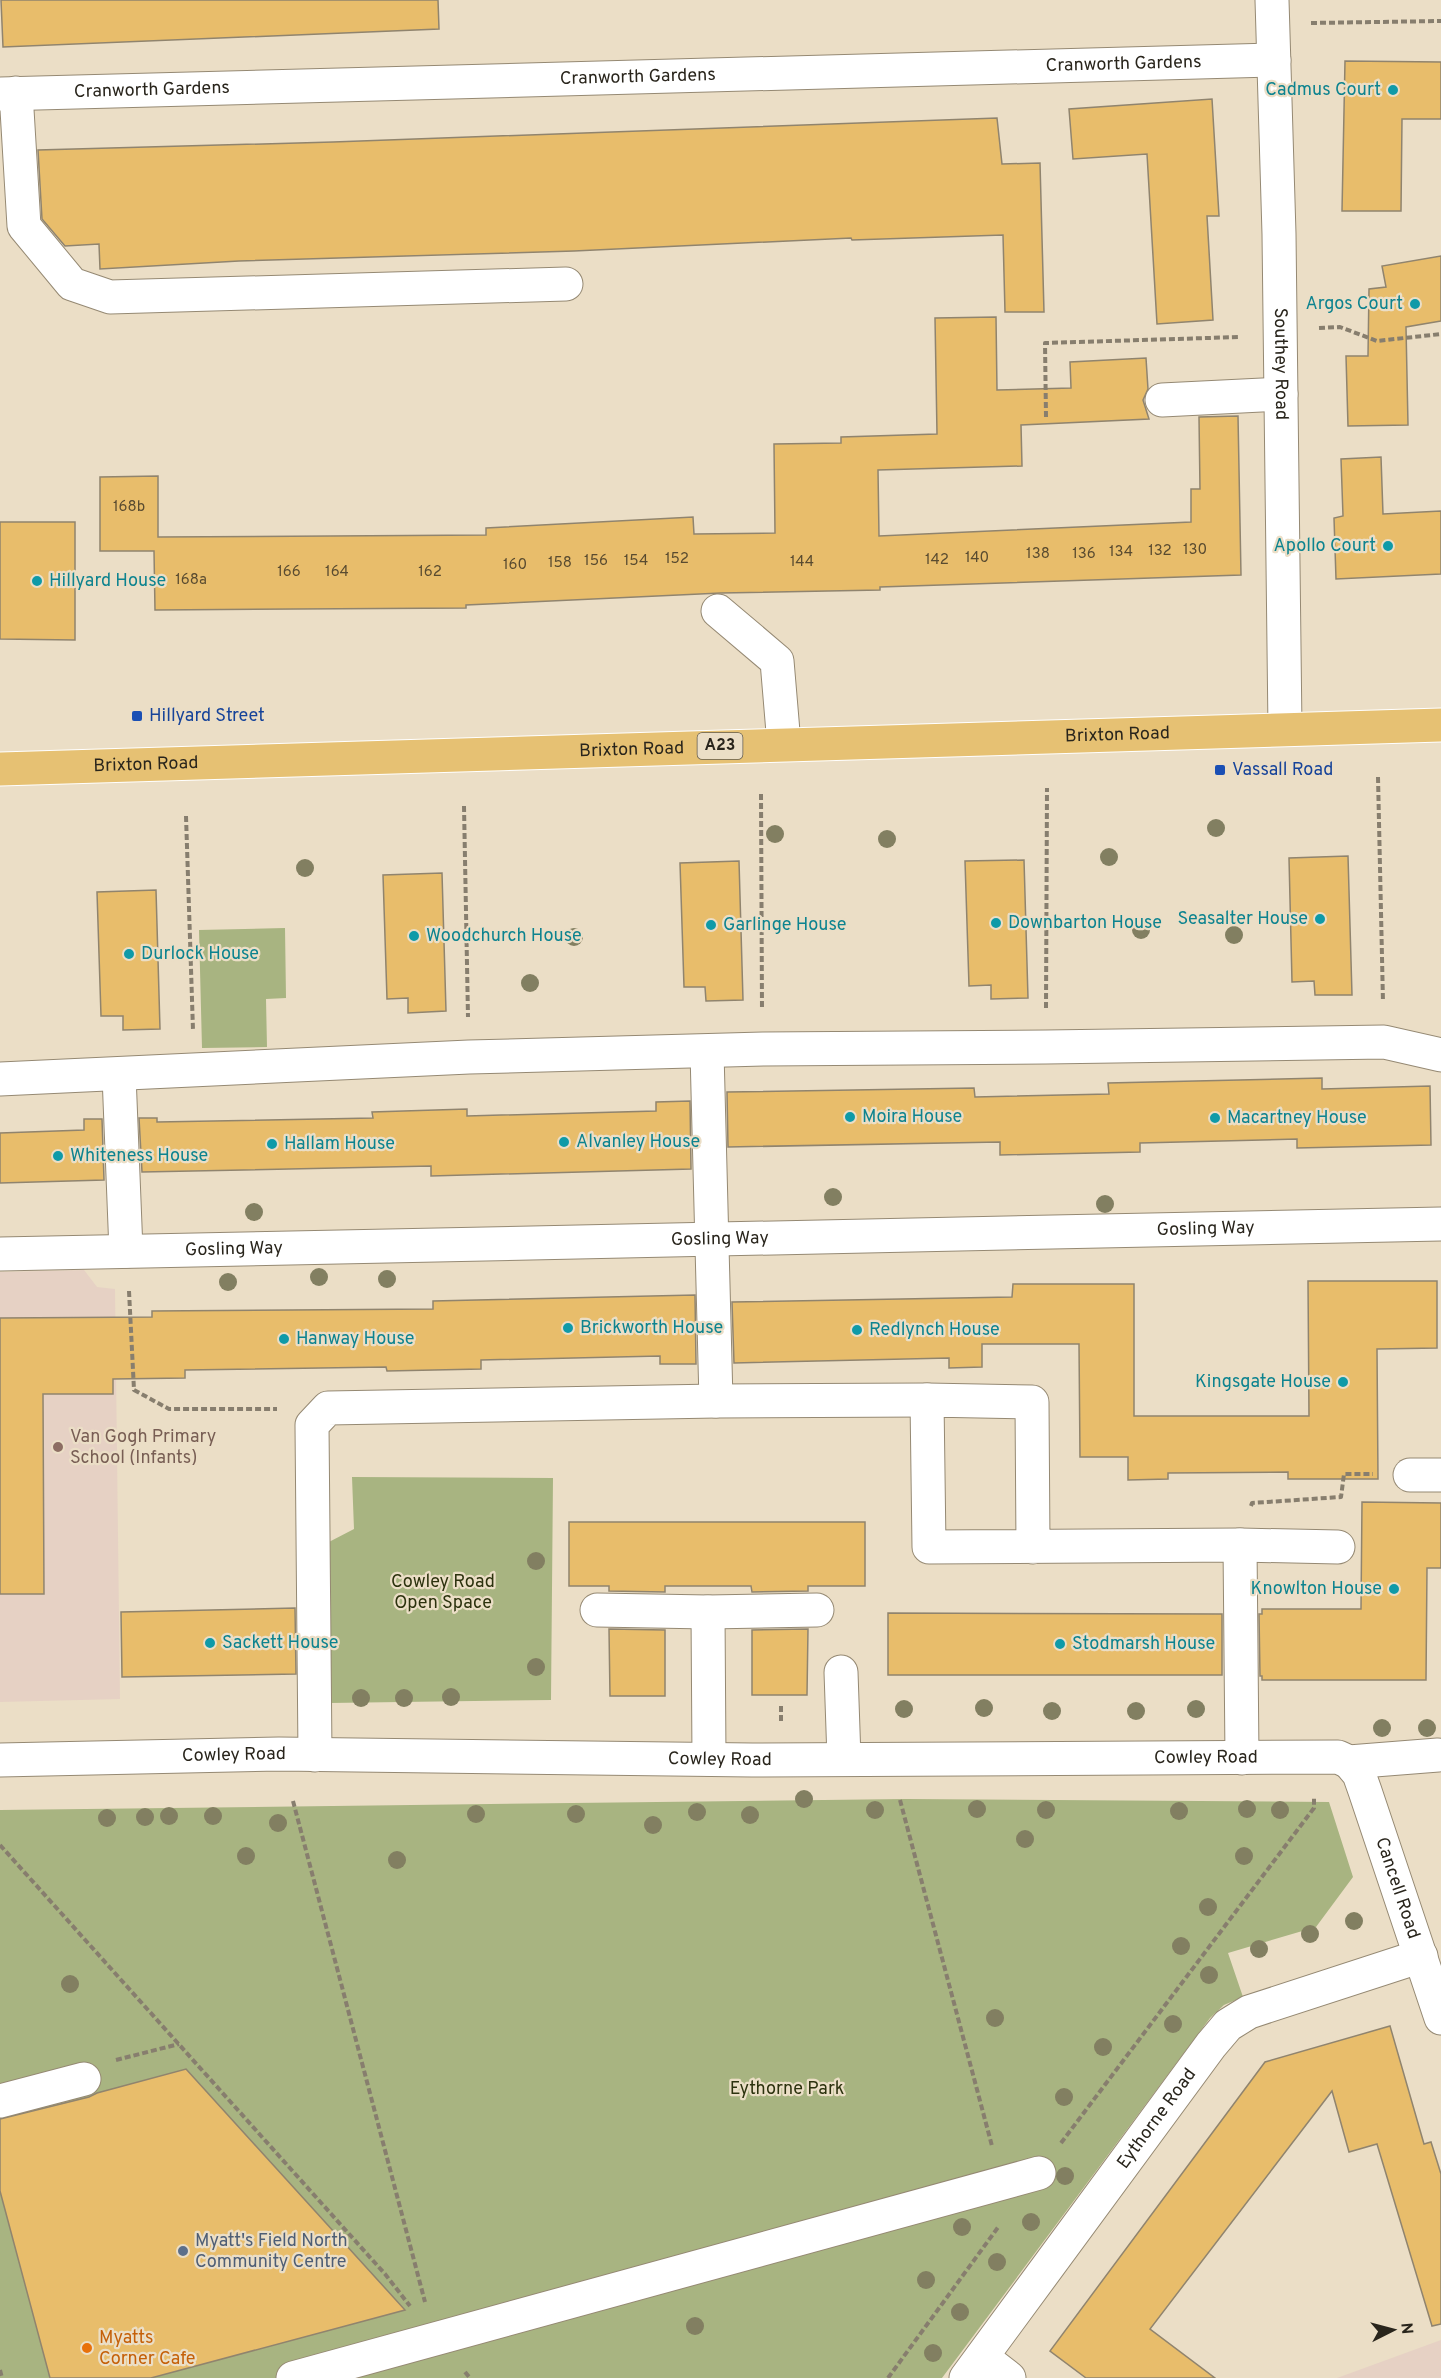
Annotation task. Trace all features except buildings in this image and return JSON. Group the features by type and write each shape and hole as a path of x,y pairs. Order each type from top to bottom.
{"highway":[{"name":"Brixton Road","path":"0,769 1441,724"}],"street":[{"name":"Southey Road","path":"1272,0 1280,330 1285,729"},
{"name":"Cranworth Gardens","path":"8,94 1274,60"},
{"path":"8,94 24,226 72,284 110,297 566,284"},
{"path":"1162,400 1281,394"},
{"path":"718,611 777,661 784,744"},
{"path":"0,1079 469,1057 707,1052 762,1048 1384,1042 1441,1055"},
{"path":"707,1052 716,1401"},
{"path":"119,1075 126,1251"},
{"name":"Gosling Way","path":"0,1254 1441,1224"},
{"path":"927,1400 929,1548 1338,1546"},
{"path":"315,1755 312,1425 328,1408 716,1401 1032,1402 1034,1546"},
{"path":"1240,1545 1242,1758"},
{"path":"597,1610 708,1612 817,1610"},
{"path":"708,1612 708,1759"},
{"path":"840,1672 844,1759"},
{"name":"Cowley Road","path":"0,1760 315,1755 708,1759 1338,1758 1349,1762 1438,1755"},
{"name":"Cancell Road","path":"1349,1762 1359,1774 1441,2018"},
{"name":"Eythorne Road","path":"974,2368 1204,2054 1228,2025 1249,2012 1421,1956"},
{"path":"0,2101 84,2079"},
{"path":"292,2378 1039,2173"},
{"path":"974,2368 1009,2378"}],"path":[{"path":"1306,23 1441,21"},
{"path":"1046,417 1045,343 1236,337 1280,330 1340,327 1377,341 1441,334"},
{"path":"1378,777 1384,1042"},
{"path":"1046,1047 1047,788"},
{"path":"761,794 762,1048"},
{"path":"464,806 469,1057"},
{"path":"186,816 194,1070"},
{"path":"126,1251 134,1390 169,1409 328,1408"},
{"path":"1240,1545 1252,1503 1341,1497 1344,1474 1425,1475"},
{"path":"899,1796 1002,2183"},
{"path":"888,2378 1314,1808 1314,1797"},
{"path":"293,1801 435,2339"},
{"path":"0,1845 385,2274 435,2339 470,2378"},
{"path":"84,2079 81,2068 179,2044"},
{"path":"0,2370 2,2378"}],"shaded area":[{"name":"Van Gogh Primary School (Infants)","path":"84,1270 97,1287 115,1289 120,1699 0,1702 0,1272"},
{"path":"1441,2340 1441,2378 1337,2378"}],"green space":[{"path":"285,928 286,998 266,999 267,1047 202,1048 199,930"},
{"name":"Cowley Road Open Space","path":"352,1477 553,1478 551,1700 329,1703 327,1543 354,1529"},
{"name":"Eythorne Park","path":"906,1799 1329,1802 1353,1877 1316,1927 1228,1953 1243,1997 1224,2005 1210,2018 942,2378 0,2378 0,1810"}],"place":[{"name":"Cadmus Court","path":"1393,90"},
{"name":"Argos Court","path":"1415,304"},
{"name":"Apollo Court","path":"1388,546"},
{"name":"Hillyard House","path":"37,581"},
{"name":"Hillyard Street","path":"137,716"},
{"name":"Vassall Road","path":"1220,770"},
{"name":"Seasalter House","path":"1320,919"},
{"name":"Downbarton House","path":"996,923"},
{"name":"Garlinge House","path":"711,925"},
{"name":"Woodchurch House","path":"414,936"},
{"name":"Durlock House","path":"129,954"},
{"name":"Moira House","path":"850,1117"},
{"name":"Macartney House","path":"1215,1118"},
{"name":"Alvanley House","path":"564,1142"},
{"name":"Hallam House","path":"272,1144"},
{"name":"Whiteness House","path":"58,1156"},
{"name":"Brickworth House","path":"568,1328"},
{"name":"Redlynch House","path":"857,1330"},
{"name":"Hanway House","path":"284,1339"},
{"name":"Kingsgate House","path":"1343,1382"},
{"name":"Van Gogh Primary School (Infants)","path":"58,1447"},
{"name":"Knowlton House","path":"1394,1589"},
{"name":"Sackett House","path":"210,1643"},
{"name":"Stodmarsh House","path":"1060,1644"},
{"name":"Myatt's Field North Community Centre","path":"183,2251"},
{"name":"Myatts Corner Cafe","path":"87,2348"}]}
